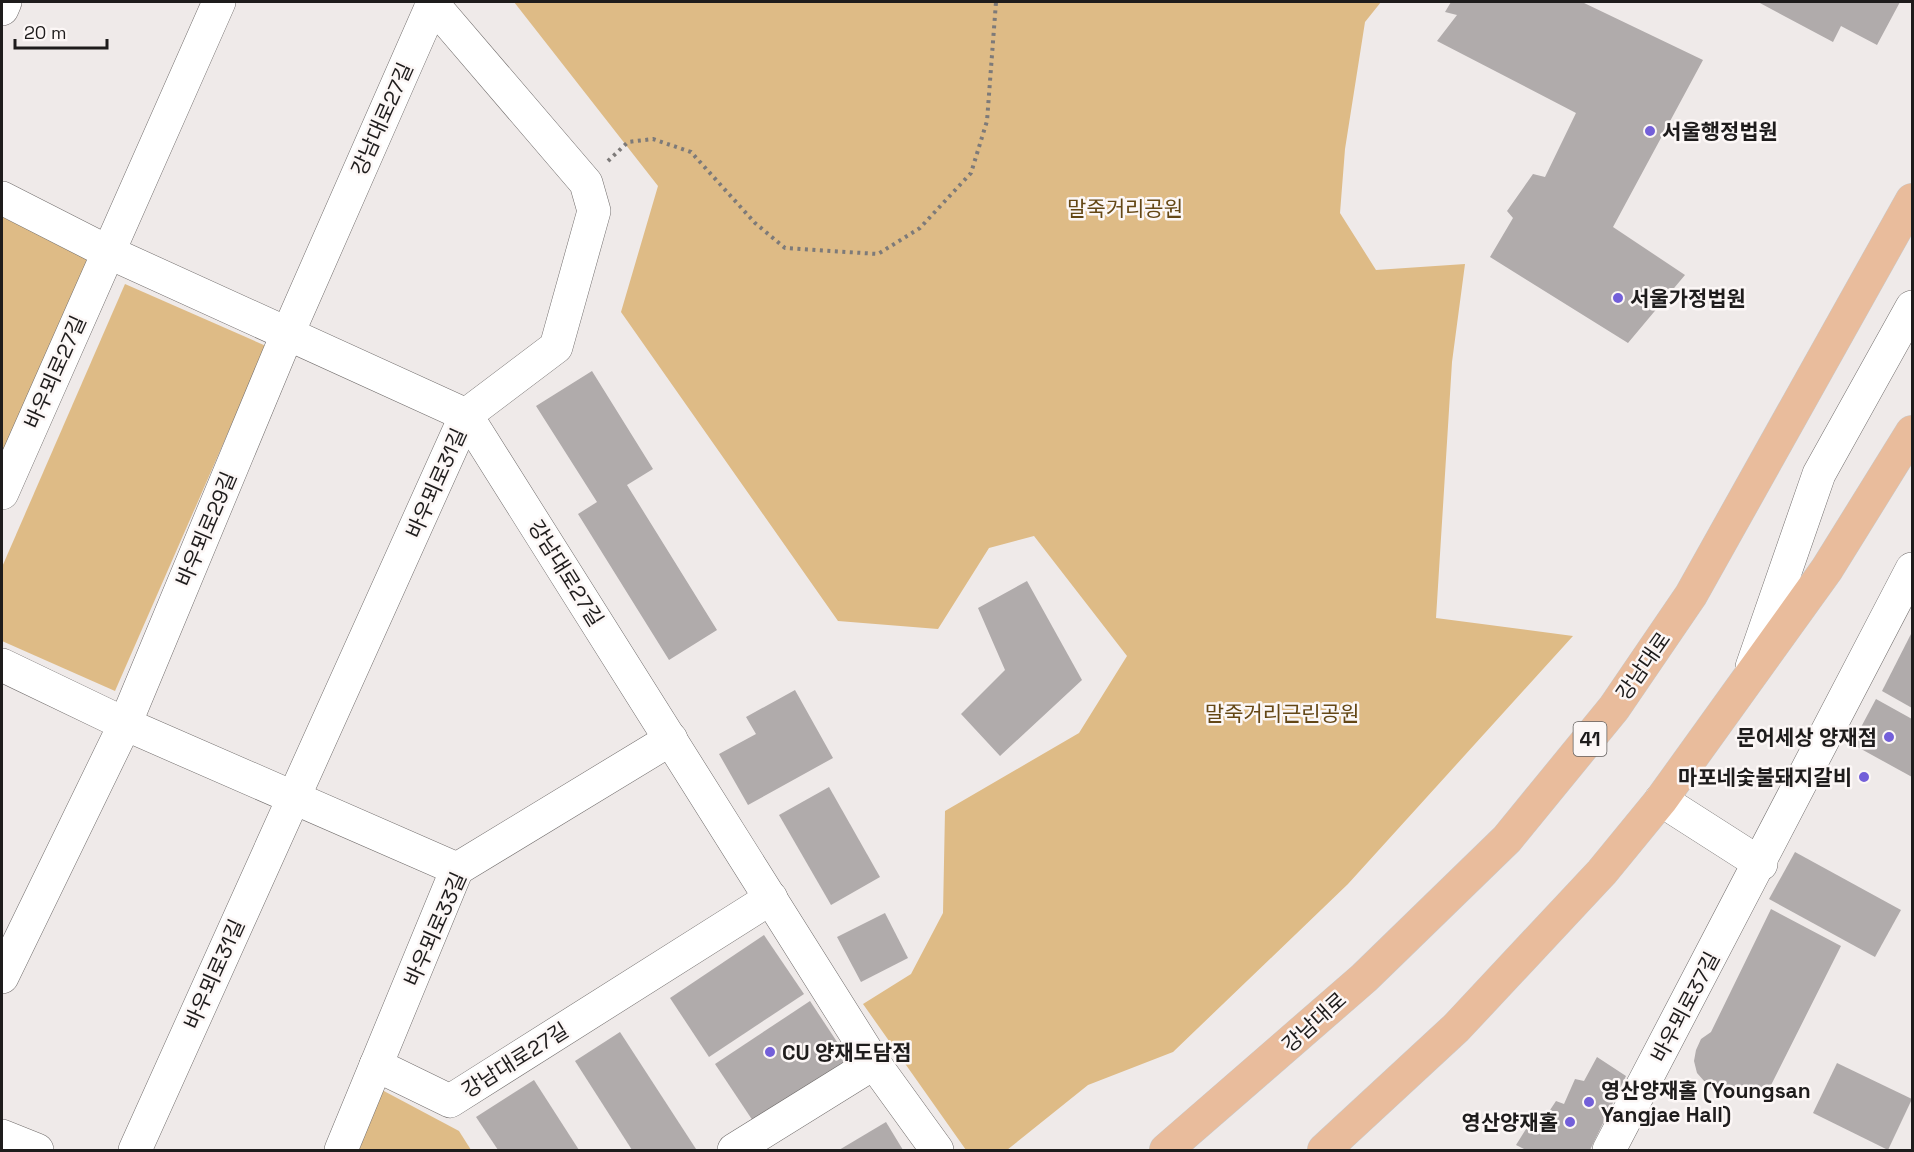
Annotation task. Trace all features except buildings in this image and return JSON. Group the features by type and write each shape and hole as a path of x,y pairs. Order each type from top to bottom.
{"main road":[{"name":"강남대로","path":"1166,1150 1364,978 1507,838 1572,761 1649,660 1691,595 1904,222 1912,200"},
{"path":"1324,1150 1456,1028 1602,872 1660,800 1827,569 1910,445"}],"street":[{"path":"2,9 4,2"},
{"path":"108,252 219,2"},
{"name":"바우뫼로31길","path":"135,1150 466,415 556,347 594,211 586,183 432,2"},
{"name":"강남대로27길","path":"288,333 432,2"},
{"path":"2,198 108,252 466,415"},
{"name":"바우뫼로27길","path":"2,493 108,252"},
{"path":"1749,677 1819,474 1912,307"},
{"name":"바우뫼로29길","path":"2,977 125,724 288,333"},
{"name":"강남대로27길","path":"466,415 874,1063 937,1150"},
{"name":"바우뫼로37길","path":"1610,1150 1761,864 1912,569"},
{"path":"2,665 125,724 458,869"},
{"name":"바우뫼로33길","path":"341,1150 458,869 670,739"},
{"path":"1660,800 1761,864"},
{"name":"강남대로27길","path":"376,1065 450,1101 771,898"},
{"path":"734,1150 874,1063"},
{"path":"2,1136 37,1150"}],"path":[{"path":"586,183 628,142 653,139 691,152 754,223 785,248 878,254 920,228 970,173 987,122 996,2"}],"green space":[{"path":"514,2 1381,2 1365,22 1345,149 1340,213 1376,270 1465,264 1452,362 1436,618 1573,636 1348,884 1173,1052 1088,1085 1007,1150 966,1150 863,1004 911,974 943,913 945,811 1079,733 1127,656 1034,536 989,548 938,629 838,621 621,312 658,186"},
{"path":"2,212 93,256 2,461"},
{"path":"125,284 266,346 115,691 2,641 2,567"},
{"path":"382,1090 459,1131 471,1150 357,1150"}],"place":[{"name":"서울행정법원","path":"1650,131"},
{"name":"서울가정법원","path":"1618,298"},
{"name":"문어세상 양재점","path":"1889,737"},
{"name":"마포네숯불돼지갈비","path":"1864,777"},
{"name":"CU 양재도담점","path":"770,1052"},
{"name":"영산양재홀 (Youngsan Yangjae Hall)","path":"1589,1102"},
{"name":"영산양재홀","path":"1570,1122"}],"park label":[{"name":"말죽거리공원","path":"1125,208"},
{"name":"말죽거리근린공원","path":"1282,713"}]}
